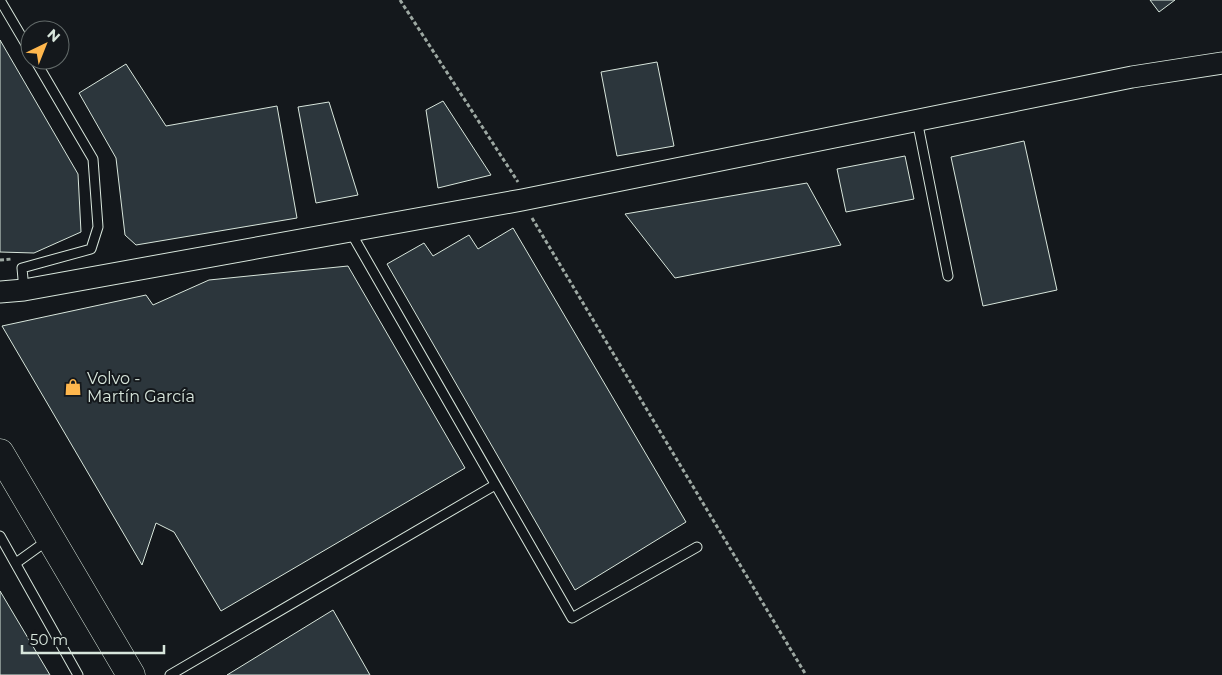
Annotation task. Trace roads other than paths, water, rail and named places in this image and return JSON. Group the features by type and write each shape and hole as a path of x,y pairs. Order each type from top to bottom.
{"highway":[{"path":"0,453 131,675"}],"street":[{"path":"0,292 24,290 522,200 1132,77 1222,63"}],"lane":[{"path":"0,0 20,34"},
{"path":"24,290 22,268 91,249 98,226 93,159 41,70"},
{"path":"918,120 948,276"},
{"path":"350,231 572,618 697,547"},
{"path":"170,675 495,485"},
{"path":"0,536 78,675"},
{"path":"16,564 50,538"}],"place":[{"name":"Volvo - Martín García","path":"73,387"}]}
